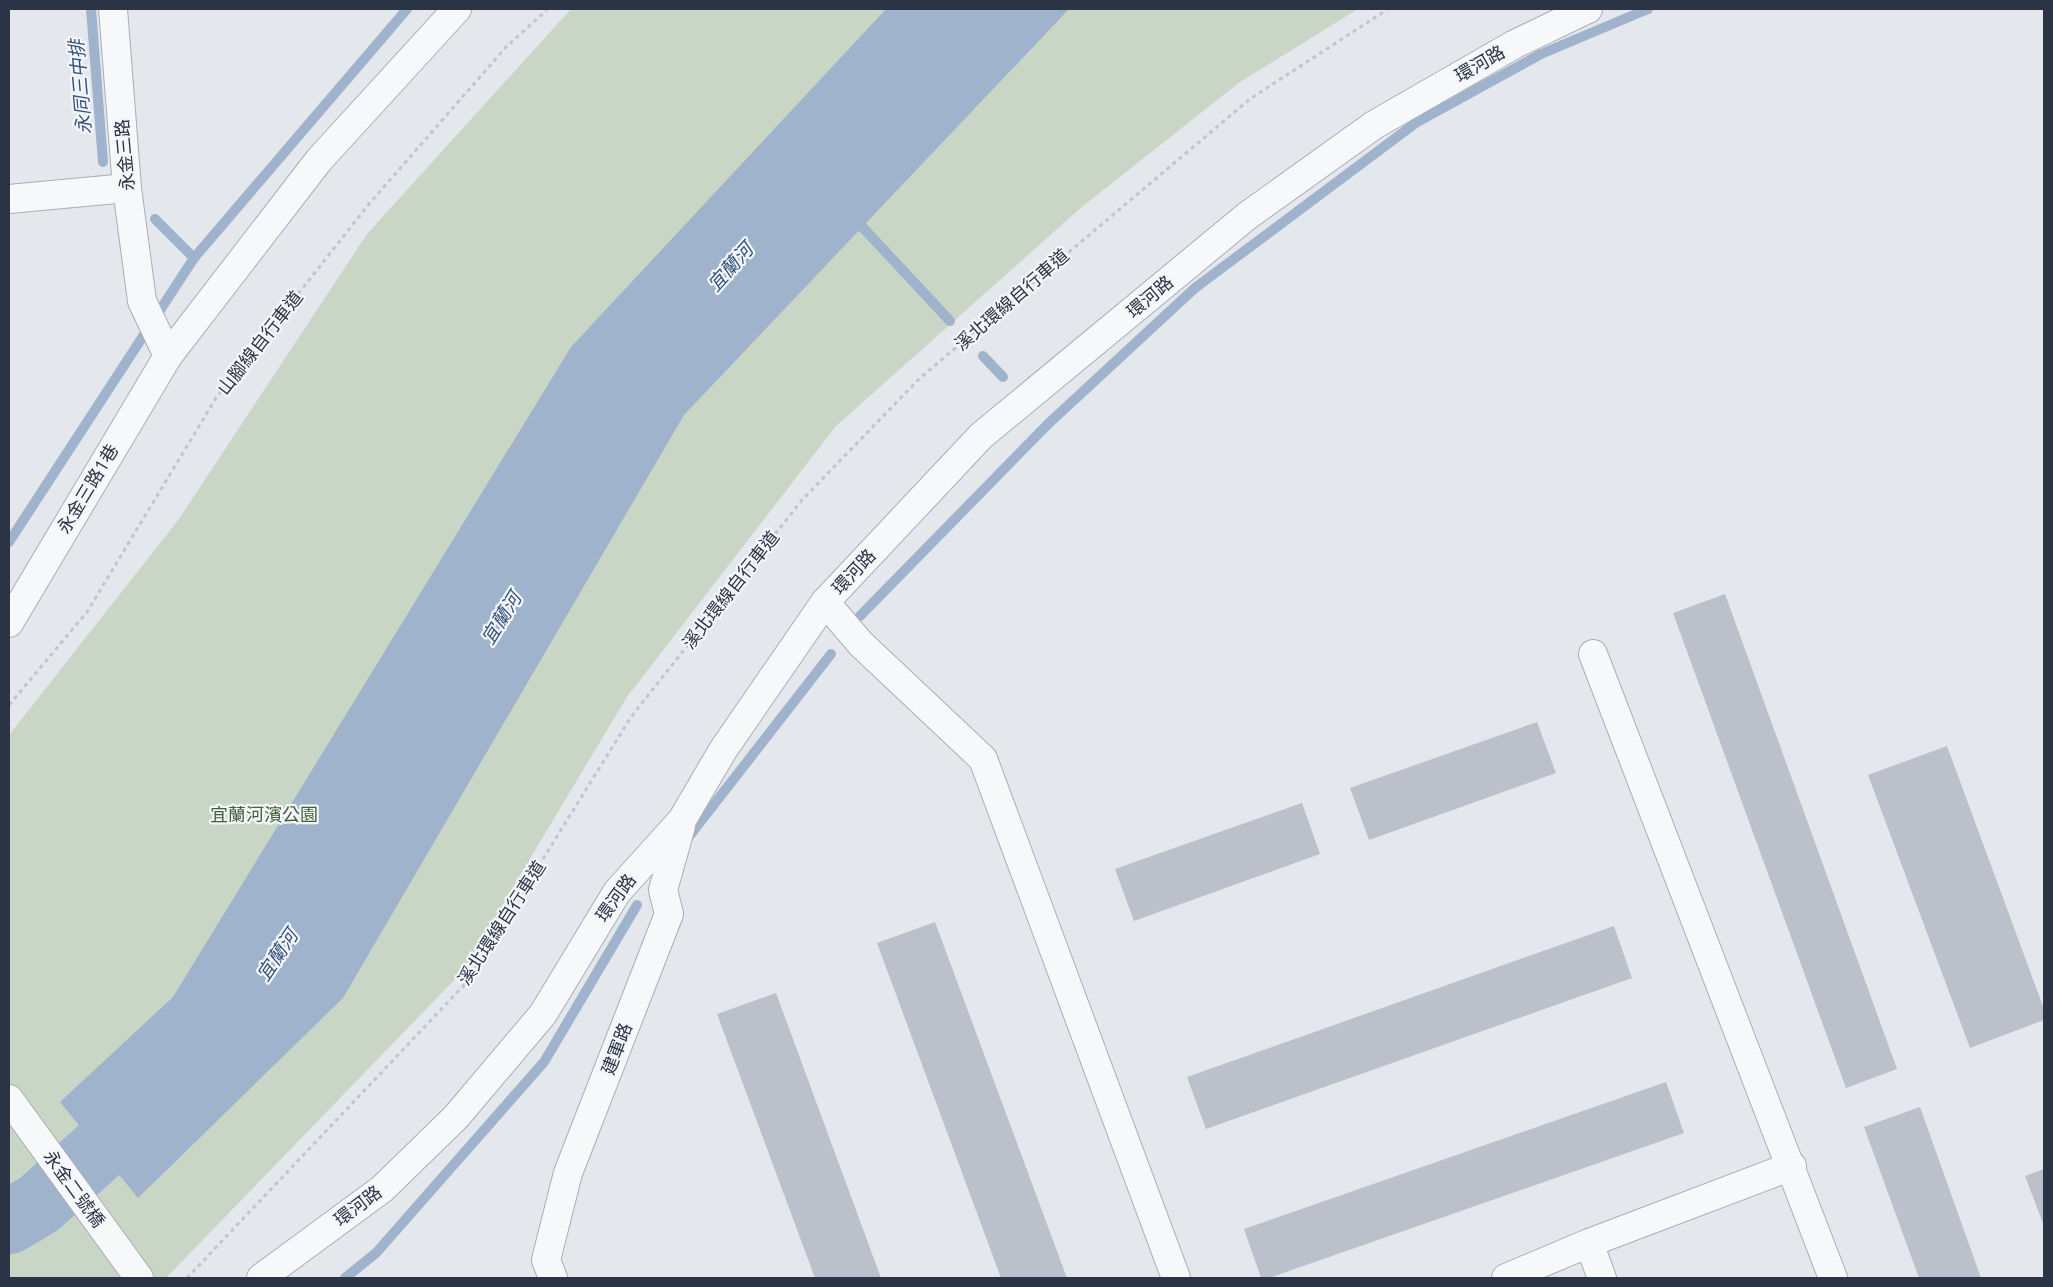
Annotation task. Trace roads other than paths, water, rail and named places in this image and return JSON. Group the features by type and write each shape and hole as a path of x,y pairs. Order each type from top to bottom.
{"street":[{"name":"永金三路","path":"113,9 127,188 142,300 168,356"},
{"name":"永金三路1巷","path":"9,623 168,356 318,160 457,9"},
{"name":"環河路","path":"261,1278 382,1188 456,1118 543,1014 617,892 682,820 723,750 824,602 982,436 1247,216 1374,125 1515,44 1588,9"},
{"path":"9,200 127,188"},
{"path":"824,602 861,644 983,759 1176,1278"},
{"path":"1594,654 1834,1278"},
{"name":"建軍路","path":"553,1278 546,1260 568,1173 669,914 663,890 682,820"},
{"name":"永金二號橋","path":"9,1099 139,1278"},
{"path":"1506,1278 1589,1243 1792,1166"},
{"path":"1589,1243 1602,1278"}],"water":[{"path":"886,9 1069,9 684,415 343,998 138,1198 60,1102 173,997 571,347"}],"waterway":[{"name":"永同三中排","path":"91,9 103,162"},
{"path":"9,542 194,258 407,9"},
{"path":"860,616 1048,424 1195,288 1417,122 1541,54 1648,9"},
{"path":"854,218 950,321"},
{"name":"永同三中排","path":"155,219 194,258"},
{"path":"983,356 1003,377"},
{"path":"687,839 831,654"},
{"path":"345,1278 376,1253 544,1062 637,905"},
{"name":"宜蘭河","path":"9,1222 39,1204 165,1091"}],"park label":[{"name":"宜蘭河濱公園","path":"264,815"}]}
